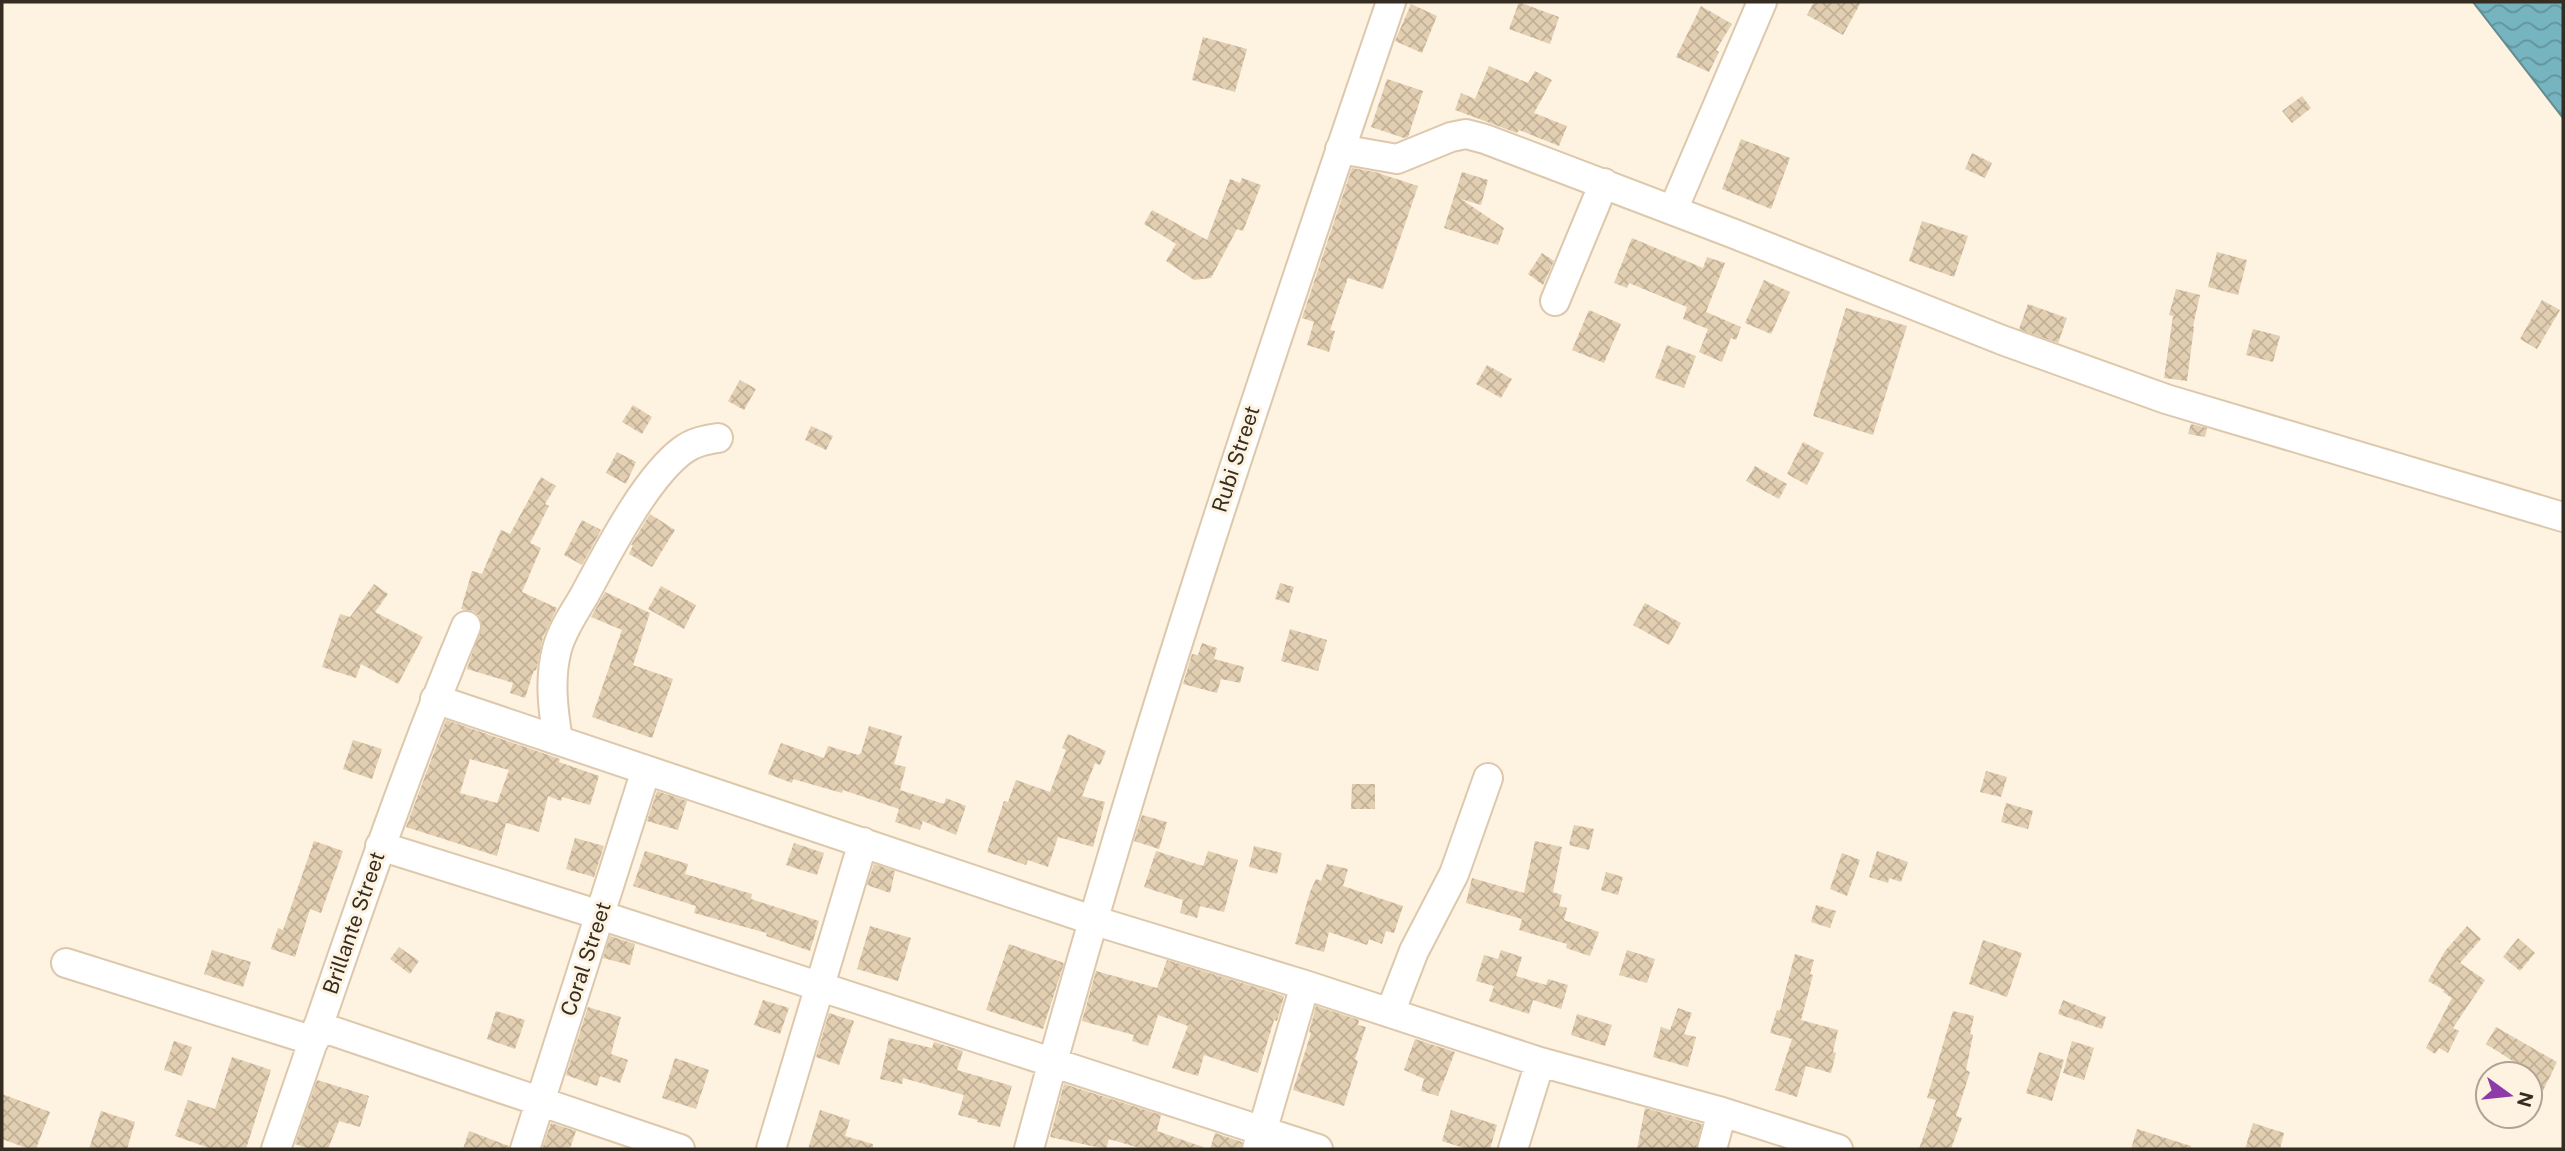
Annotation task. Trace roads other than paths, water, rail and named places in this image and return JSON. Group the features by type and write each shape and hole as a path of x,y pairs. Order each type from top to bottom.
{"street":[{"name":"Rubi Street","path":"1029,1149 1092,920 1207,547 1391,2"},
{"path":"1673,210 1762,2"},
{"path":"1340,149 1397,159 1428,144 1466,134 1485,139 1604,183 2002,341 2166,399 2563,517"},
{"path":"1555,301 1604,183"},
{"path":"558,740 552,697 553,671 563,633 611,546 662,470 694,443 718,438"},
{"name":"Brillante Street","path":"276,1149 380,846 435,699 466,626"},
{"path":"435,699 1092,920 1305,985 1540,1062 1722,1112 1838,1149"},
{"name":"Coral Street","path":"525,1149 646,769"},
{"path":"1390,1013 1414,951 1454,873 1488,778"},
{"path":"771,1149 863,842"},
{"path":"380,846 1052,1062 1260,1141 1318,1149"},
{"path":"66,963 316,1033 540,1102 680,1149"},
{"path":"1260,1141 1305,985"},
{"path":"1513,1149 1540,1062"},
{"path":"1712,1149 1722,1112"}],"water":[{"path":"2473,2 2563,2 2563,118"}]}
